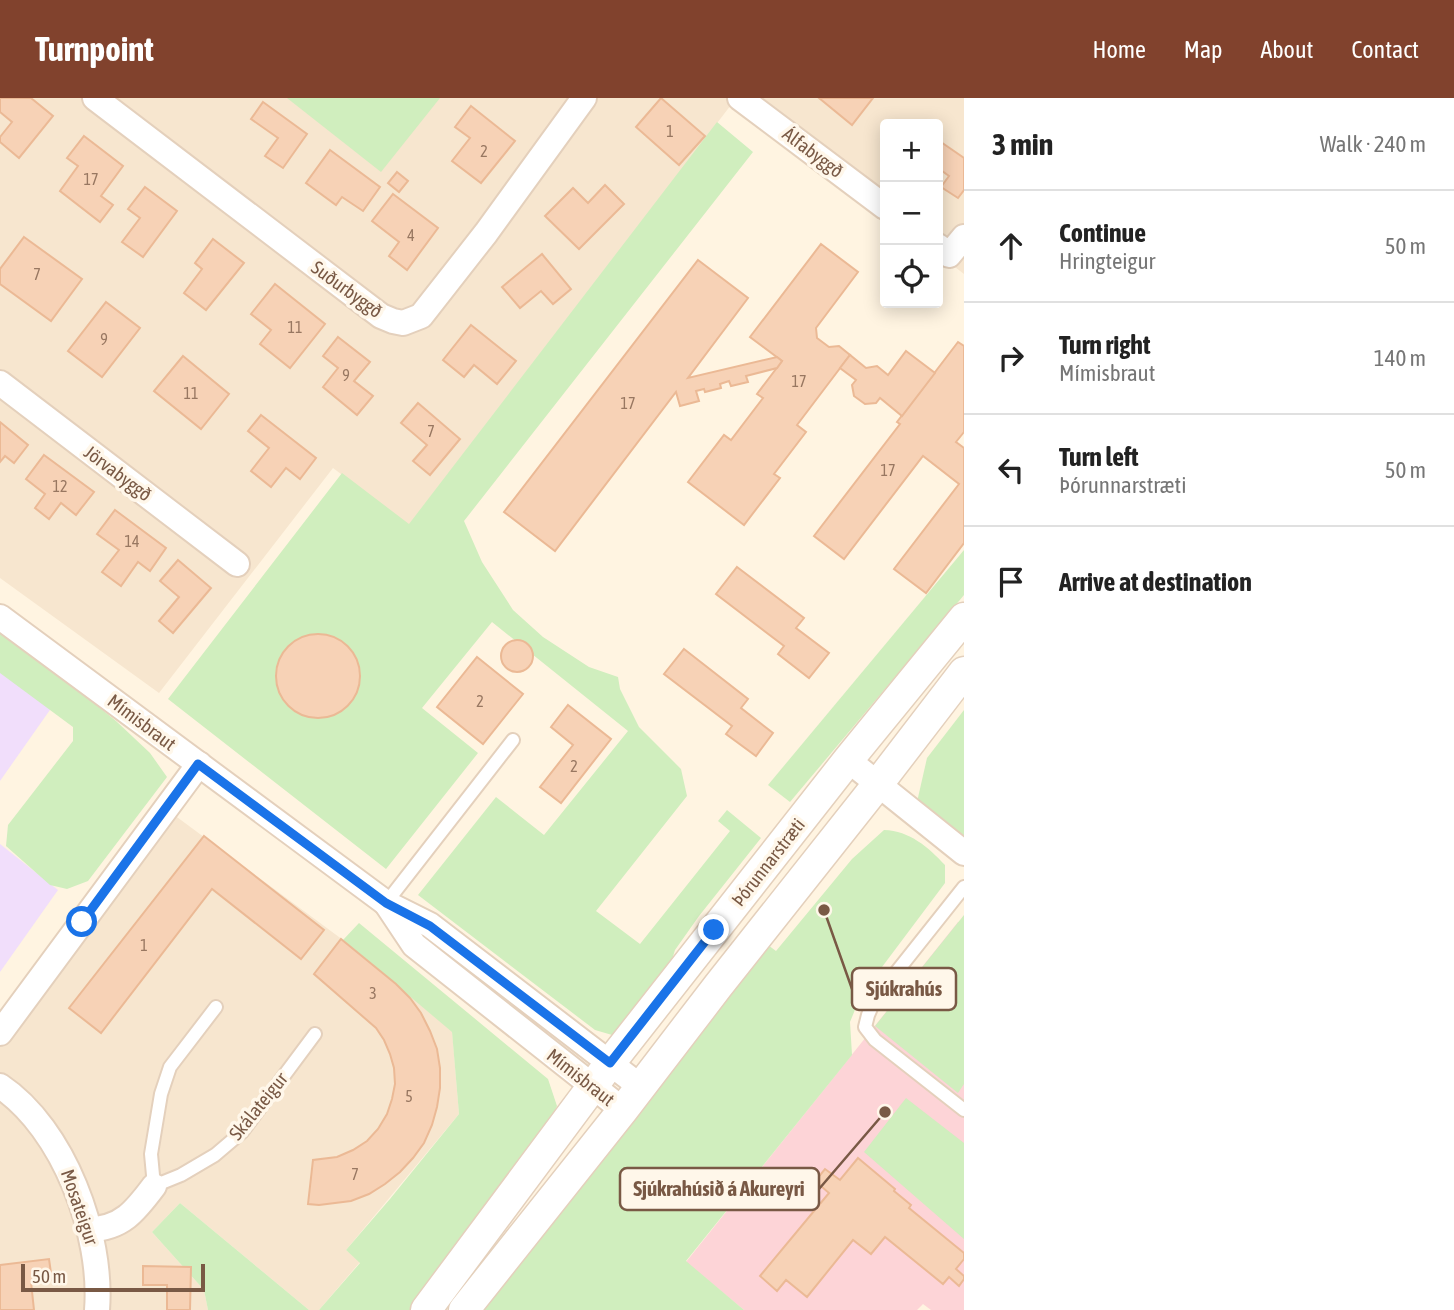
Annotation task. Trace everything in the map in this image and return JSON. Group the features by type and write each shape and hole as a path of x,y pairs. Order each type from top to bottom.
{"street":[{"name":"Suðurbyggð","path":"94,98 381,316 404,323 421,316 584,98"},
{"name":"Álfabyggð","path":"756,103 880,203"},
{"name":"Jörvabyggð","path":"0,383 237,564"},
{"name":"Mímisbraut","path":"0,617 386,903 414,946 601,1075 641,1087"},
{"name":"Þórunnarstræti","path":"426,1310 601,1075 848,760 964,618"},
{"name":"Þórunnarstræti","path":"464,1310 964,672"},
{"path":"848,760 964,853"},
{"path":"0,1033 198,764"},
{"name":"Mímisbraut","path":"601,1075 623,1110"},
{"name":"Mosateigur","path":"0,1086 40,1124 64,1161 79,1195 96,1254 97,1310"},
{"name":"Skálateigur","path":"89,1229 102,1229 118,1222 135,1210 154,1186"}],"lane":[{"path":"386,903 513,740"},
{"path":"964,887 875,999 867,1015 865,1027 875,1040 964,1110"},
{"path":"154,1186 151,1154 161,1094 170,1067 216,1007"},
{"name":"Skálateigur","path":"154,1186 181,1175 215,1155 242,1132 315,1034"}],"shaded area":[{"path":"0,98 964,98 964,274 943,258 943,119 880,119 880,211 734,101 409,525 333,468 159,693 0,578"},
{"path":"0,668 52,707 0,781"},
{"path":"162,806 343,940 452,1031 459,1114 346,1250 360,1262 319,1310 309,1310 180,1203 152,1232 204,1290 208,1310 0,1310 0,1025"},
{"path":"0,844 58,890 0,972"},
{"path":"958,922 964,927 964,1310 931,1310 923,1304 917,1310 744,1310 686,1262"}],"green space":[{"path":"287,98 440,98 381,172"},
{"path":"717,122 753,152 464,521 482,562 513,610 543,637 589,667 618,677 620,689 639,727 681,769 687,796 596,911 640,944 730,831 718,821 727,810 761,838 699,916 675,950 666,979 619,1037 595,1030 418,895 496,797 544,835 628,731 492,622 422,708 478,753 386,869 168,699 342,473 409,524"},
{"path":"964,550 964,595 790,802 768,785"},
{"path":"0,627 116,721 150,753 167,777 88,881 67,889 50,885 6,846 8,825 73,741 73,727 0,673"},
{"path":"964,710 964,840 917,802 927,758"},
{"path":"884,830 902,833 932,852 945,865 945,883 861,995 850,1022 852,1055 686,1261 744,1310 480,1310 495,1295 768,945 776,951 852,859"},
{"path":"964,915 964,1084 958,1093 875,1026"},
{"path":"359,923 548,1079 557,1106 542,1141 417,1310 319,1310 360,1263 346,1250 459,1114 452,1032 343,940"},
{"path":"906,1098 964,1143 964,1239 864,1152"},
{"path":"180,1203 309,1310 208,1310 204,1290 152,1232"}],"building":[{"path":"0,98 31,98 53,116 19,158 0,142 0,137 12,122 0,112"},
{"path":"661,98 705,136 679,165 636,127"},
{"path":"819,98 873,98 852,125"},
{"path":"263,102 307,134 283,168 265,156 278,138 251,119"},
{"path":"471,106 515,141 481,183 452,161 470,138 455,127"},
{"path":"84,136 123,166 101,196 113,205 100,222 60,191 78,166 67,158"},
{"path":"943,143 964,158 964,190 958,198 943,188 949,176 943,172"},
{"path":"330,150 380,187 363,211 342,197 336,205 306,183"},
{"path":"397,172 408,181 399,192 388,183"},
{"path":"605,185 624,204 579,249 545,216 573,188 588,203"},
{"path":"145,187 177,211 143,257 122,242 140,218 128,209"},
{"path":"393,194 438,228 407,270 389,256 399,242 372,221"},
{"path":"24,237 82,279 51,321 0,284 0,269"},
{"path":"213,239 244,263 206,310 184,293 202,269 195,263"},
{"path":"821,244 858,272 816,328 817,338 829,347 839,346 850,355 797,425 806,432 774,474 780,478 744,525 688,482 724,435 731,440 763,398 757,394 782,361 750,337"},
{"path":"542,254 571,289 553,304 541,291 520,308 502,287"},
{"path":"698,260 748,298 688,378 777,357 782,361 777,368 746,376 748,382 731,386 729,381 720,384 721,388 696,391 699,401 680,406 676,392 555,551 504,512"},
{"path":"275,284 325,324 290,368 260,344 271,330 251,314"},
{"path":"106,302 140,328 102,377 68,351"},
{"path":"471,325 516,361 497,384 474,365 464,377 443,360"},
{"path":"338,337 370,362 354,381 373,396 357,415 323,387 338,368 323,356"},
{"path":"958,342 964,346 964,432 956,442 964,448 964,543 926,593 894,569 959,484 923,456 844,559 814,536 900,424 897,422"},
{"path":"906,351 935,373 902,416 880,398 876,403 865,404 854,396 852,385 856,380 840,368 850,355 866,368 877,366 888,375"},
{"path":"183,356 229,394 201,429 154,391"},
{"path":"418,403 460,439 430,475 413,461 427,445 401,423"},
{"path":"261,415 316,458 300,479 286,468 271,487 251,471 269,448 248,431"},
{"path":"0,422 28,445 14,463 5,456 0,462"},
{"path":"44,455 94,492 76,515 61,503 49,519 35,508 45,494 26,479"},
{"path":"115,510 166,548 150,571 138,562 121,586 102,572 119,550 97,534"},
{"path":"178,560 211,588 173,633 159,621 179,597 160,581"},
{"path":"737,567 804,618 796,628 829,653 809,678 778,654 784,646 716,594"},
{"path":"318,634 334,637 348,646 357,660 360,676 357,692 348,706 334,715 318,718 302,715 288,706 279,692 276,676 279,660 288,646 302,637"},
{"path":"517,640 528,645 533,656 528,667 517,672 506,667 501,656 506,645"},
{"path":"684,649 748,699 741,708 773,733 756,756 726,734 732,726 664,674"},
{"path":"477,657 523,694 483,744 437,707"},
{"path":"568,705 611,739 561,803 540,787 573,745 551,727"},
{"path":"204,836 324,930 301,959 212,889 101,1033 69,1008"},
{"path":"341,939 396,984 421,1013 437,1049 440,1088 432,1125 424,1143 400,1172 369,1194 351,1201 308,1204 313,1160 337,1157 367,1141 387,1114 395,1084 390,1054 376,1028 314,974"},
{"path":"858,1158 895,1189 894,1191 911,1205 909,1208 964,1253 964,1259 956,1269 964,1276 959,1286 949,1277 943,1284 885,1237 871,1254 853,1240 807,1297 786,1280 777,1291 760,1276 829,1193 815,1181 825,1169 840,1180"},
{"path":"49,1259 52,1280 31,1282 34,1310 0,1310 0,1265"},
{"path":"143,1266 191,1267 190,1310 167,1310 167,1285 143,1285"}],"place":[{"name":"Sjúkrahús","path":"824,910"},
{"name":"Sjúkrahúsið á Akureyri","path":"885,1112"}],"route":[{"path":"82,922 198,764 386,903 430,926 610,1063 714,930"}]}
